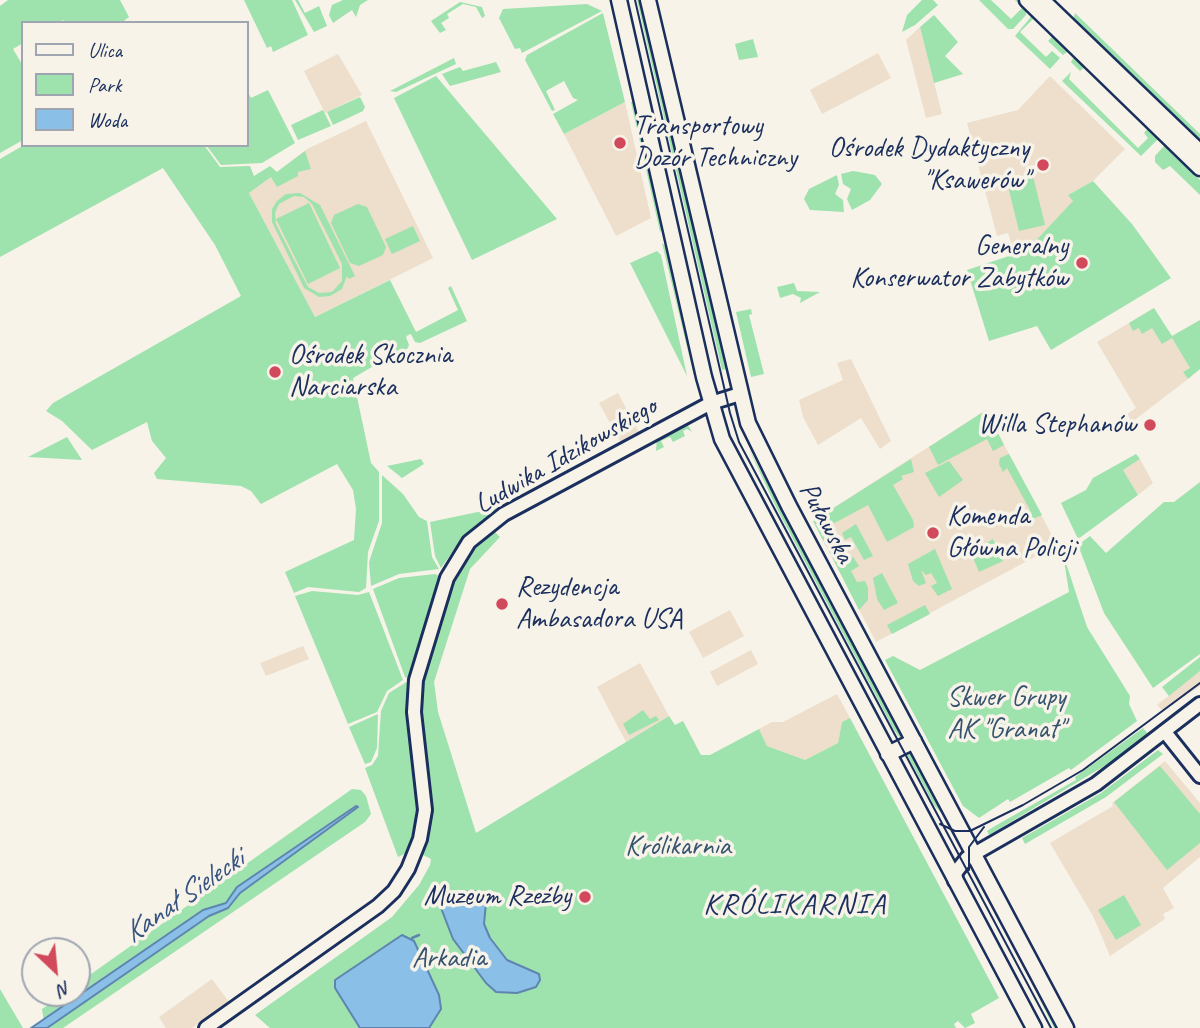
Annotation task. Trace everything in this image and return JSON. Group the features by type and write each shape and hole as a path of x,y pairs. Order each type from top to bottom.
{"main road":[{"name":"Puławska","path":"619,0 711,403 729,454 1034,1028"},
{"name":"Puławska","path":"648,0 740,394 757,446 1066,1028"},
{"path":"1027,0 1200,168"},
{"path":"1042,0 1200,152"},
{"path":"888,754 914,741"}],"street":[{"name":"Ludwika Idzikowskiego","path":"206,1028 378,906 394,891 408,869 420,839 425,810 414,712 416,680 446,581 466,545 499,517 711,403 740,394"},
{"path":"955,881 959,866 974,853 1069,801 1200,704"},
{"path":"1165,732 1200,776"},
{"path":"936,844 955,858 974,853"}],"shaded area":[{"path":"920,27 942,114 926,118 906,40"},
{"path":"878,53 891,78 822,114 810,90"},
{"path":"338,54 362,95 325,113 304,71"},
{"name":"Ośrodek Dydaktyczny \"Ksawerów\"","path":"1050,76 1125,149 1093,181 1069,194 1074,201 1027,250 1015,255 1008,233 997,236 967,123 1018,110"},
{"path":"625,102 651,218 616,236 564,134"},
{"path":"366,121 433,258 315,317 249,193 307,149"},
{"path":"1154,308 1190,368 1183,372 1188,379 1132,422 1127,414 1136,408 1097,342"},
{"path":"851,359 891,441 880,449 861,418 818,445 803,417 799,400 843,380 837,363"},
{"path":"618,393 639,432 621,443 599,403"},
{"path":"986,410 1057,545 876,642 813,521"},
{"path":"1140,459 1153,483 1138,495 1122,470"},
{"path":"730,610 744,636 703,658 689,632"},
{"path":"303,646 309,659 266,676 260,663"},
{"path":"751,650 758,664 717,686 710,672"},
{"path":"640,663 669,716 626,742 597,687"},
{"path":"1200,671 1200,686 1163,711 1157,705"},
{"path":"837,694 850,718 842,722 838,743 805,760 767,746 759,729 772,722 783,722"},
{"path":"1165,761 1200,803 1200,857 1163,888 1174,908 1163,914 1165,919 1110,956 1093,916 1050,843 1113,806 1112,803"},
{"path":"212,979 229,1002 192,1028 166,1028 159,1017"}],"green space":[{"path":"8,0 120,0 129,17 124,21 21,21 21,44 13,49 21,63 21,141 0,153 0,6"},
{"path":"244,0 292,0 308,35 273,52 271,46 267,48"},
{"path":"295,0 298,0 305,13 319,6 327,26 314,32"},
{"path":"343,0 368,0 360,5 356,17 352,10 333,23 329,15 332,5"},
{"path":"637,0 640,0 726,369 722,370"},
{"path":"922,0 933,0 938,5 915,25 902,32 907,15"},
{"path":"979,0 991,0 1011,19 1022,8 1015,0 1020,0 1026,6 1026,15 1013,29 1008,29"},
{"path":"460,2 482,7 485,16 482,18 476,7 463,4 447,14 449,18 441,23 446,30 440,33 431,21"},
{"path":"587,4 602,11 522,53 520,48 515,49 499,18 503,9"},
{"path":"603,13 625,102 564,134 553,114 578,100 573,98 564,81 546,91 555,110 552,111 525,60 527,55"},
{"path":"1034,13 1070,50 1063,55 1048,41 1053,36 1034,18 1020,32 1046,57 1052,51 1060,58 1050,69 1015,36"},
{"path":"1075,13 1200,134 1200,143 1073,20"},
{"path":"934,15 958,42 945,56 963,74 934,83 920,27"},
{"path":"753,39 758,57 739,60 735,44"},
{"path":"1075,55 1160,137 1141,156 1062,81 1071,72 1069,79 1138,148 1148,138 1144,133 1148,128 1085,67 1080,71 1071,62"},
{"path":"454,58 456,64 396,92 390,91"},
{"path":"496,62 501,72 450,86 442,74 460,67 463,71"},
{"path":"436,76 557,219 472,260 394,98"},
{"path":"268,90 295,143 262,163 221,165 208,147 248,147 248,92 251,98"},
{"path":"360,97 365,107 363,111 333,125 327,112"},
{"path":"635,101 664,226 660,232 631,102"},
{"path":"323,110 331,126 298,140 291,125"},
{"path":"1166,144 1200,180 1200,195 1170,166 1163,170 1155,162 1155,156"},
{"path":"21,147 205,147 220,167 250,166 254,176 270,166 277,172 305,151 311,169 298,172 298,176 277,187 271,177 249,193 315,317 390,280 416,332 458,310 448,288 451,286 467,321 420,343 415,342 411,334 408,335 407,349 390,357 383,348 378,351 382,361 353,378 371,463 379,472 379,521 368,552 366,588 359,592 308,587 294,593 285,572 354,540 356,509 353,490 337,464 261,504 251,491 241,486 157,479 154,473 166,458 152,441 147,422 92,450 62,421 46,411 53,403 241,296 215,245 163,168 0,257 0,159"},
{"path":"853,171 875,175 882,184 870,200 852,210 847,199 851,189 843,184 841,174"},
{"path":"837,175 839,185 835,194 843,200 844,212 810,210 804,199 809,189"},
{"path":"1033,176 1045,225 1019,231 1007,182"},
{"path":"1093,181 1132,224 1171,278 1051,350 1037,326 989,341 967,270 1027,250 1073,201 1068,195"},
{"path":"300,193 320,205 355,276 349,279 347,276 342,289 330,296 319,297 304,288 272,222 272,209 286,194","holes":["294,196 304,197 312,204 342,264 342,281 332,292 319,293 308,287 276,224 275,213 279,204"]},
{"path":"309,203 340,268 308,284 276,219"},
{"path":"358,204 367,207 386,247 383,255 359,266 350,263 331,223 334,215"},
{"path":"413,226 420,241 392,254 385,239"},
{"path":"662,243 668,248 697,375 694,376"},
{"path":"657,251 661,255 687,376 630,263"},
{"path":"794,283 797,291 820,292 800,303 801,298 793,294 780,298 777,287"},
{"path":"1154,308 1172,336 1200,320 1200,369 1188,379 1183,372 1190,368 1172,338 1162,344 1152,328 1142,334 1139,328 1133,331 1129,323"},
{"path":"751,309 752,314 749,315 764,374 751,377 736,312"},
{"path":"986,410 1004,445 993,451 987,439 938,465 929,447"},
{"path":"686,422 692,432 687,429 683,431 685,436 673,442 670,437 661,441 664,447 656,451 657,438"},
{"path":"67,437 82,460 28,457"},
{"path":"749,449 903,735 899,737 893,728 776,507"},
{"path":"1009,454 1042,515 1033,519 1027,517 1030,510 1007,468 1003,472 999,464 1000,458"},
{"path":"1136,454 1140,459 1123,470 1138,495 1078,539 1061,503 1086,490 1093,478"},
{"path":"421,459 424,464 402,478 387,466"},
{"path":"911,459 914,472 901,476 903,479 893,485 913,520 914,527 887,542 868,505 829,526 840,542 826,546 813,521"},
{"path":"949,461 963,480 939,497 925,473"},
{"path":"382,475 403,494 419,517 427,521 432,557 439,569 399,574 371,586 369,562 382,523"},
{"path":"1200,482 1200,654 1153,688 1104,613 1078,545 1090,536 1106,553 1164,502 1174,502"},
{"path":"497,508 460,541 441,568 435,556 430,522"},
{"path":"856,524 873,556 864,560 851,537 845,540 842,533"},
{"path":"492,529 500,537 470,569 434,682 438,712 476,833 669,716 675,725 683,721 701,755 710,755 759,729 767,746 805,760 838,743 842,722 850,718 999,998 971,1014 975,1023 965,1028 958,1021 954,1024 956,1028 270,1028 255,1015 392,917 419,885 430,865 431,859 421,854 429,825 431,804 420,705 421,683 454,578 472,548"},
{"path":"993,539 1003,561 979,572 971,553"},
{"path":"935,549 952,589 938,596 931,586 937,583 931,573 926,575 921,570 926,583 919,586 913,581 908,564"},
{"path":"838,550 853,557 859,566 851,571 857,582 865,581 868,588 868,600 859,610 829,551"},
{"name":"Skwer Grupy AK \"Granat\"","path":"1063,554 1087,627 1130,696 1129,704 1137,721 1071,770 1069,768 1010,802 1008,799 979,818 963,806 885,660 893,656 920,670 1069,592"},
{"path":"882,573 898,603 884,610 877,599 873,578"},
{"path":"435,574 439,576 408,678 405,677 373,589 399,578"},
{"path":"312,591 358,595 369,592 403,680 387,691 377,712 348,724 295,596"},
{"path":"925,605 930,614 892,634 887,625"},
{"path":"1200,657 1200,671 1169,696 1162,687"},
{"path":"408,681 407,713 418,807 408,852 398,857 365,768 372,765 378,756 381,711 389,693"},
{"path":"643,710 650,719 656,716 659,720 629,735 623,724"},
{"path":"378,714 377,748 371,762 365,764 349,727"},
{"path":"1143,728 1148,734 1111,762 989,835 987,831 1076,780 1075,777"},
{"path":"1158,750 1163,754 1106,797 1025,844 1022,838 1101,793"},
{"path":"905,751 913,754 948,820 934,805"},
{"path":"1160,766 1200,814 1200,843 1167,870 1114,802"},
{"path":"352,789 361,790 366,796 371,814 365,822 63,1028 45,1028 42,1009 45,1007 91,1007 91,974"},
{"path":"1124,895 1141,925 1116,940 1098,910"},
{"path":"990,899 1058,1028 1054,1028"},
{"path":"0,989 20,1023 23,1028 0,1028"}],"water":[{"path":"358,807 240,893 228,908 209,916 91,998 91,987 203,910 226,903 237,887"},
{"path":"475,891 486,903 484,924 490,938 507,960 539,974 540,980 536,987 517,993 496,992 453,939 441,908 464,892"},
{"path":"402,935 414,941 439,995 441,1009 429,1028 360,1028 335,988 335,980"},
{"path":"62,1007 77,1007 47,1028 31,1028"}],"waterway":[{"path":"412,938 419,935"}],"tram line":[{"path":"635,0 730,413 739,442 1051,1028"},
{"path":"940,824 955,831 970,831 1023,805 1083,770 1200,683"},
{"path":"969,870 969,847 984,827"}],"place":[{"name":"Transportowy Dozór Techniczny","path":"620,143"},
{"name":"Ośrodek Dydaktyczny \"Ksawerów\"","path":"1043,165"},
{"name":"Generalny Konserwator Zabytków","path":"1082,263"},
{"name":"Ośrodek Skocznia Narciarska","path":"275,372"},
{"name":"Willa Stephanów","path":"1150,425"},
{"name":"Komenda Główna Policji","path":"933,533"},
{"name":"Rezydencja Ambasadora USA","path":"502,604"},
{"name":"Muzeum Rzeźby","path":"585,897"}],"district":[{"name":"KRÓLIKARNIA","path":"795,905"}],"park label":[{"name":"Królikarnia","path":"678,847"},
{"name":"Arkadia","path":"449,959"}],"water label":[{"name":"Kanał Sielecki","path":"184,897"}]}
